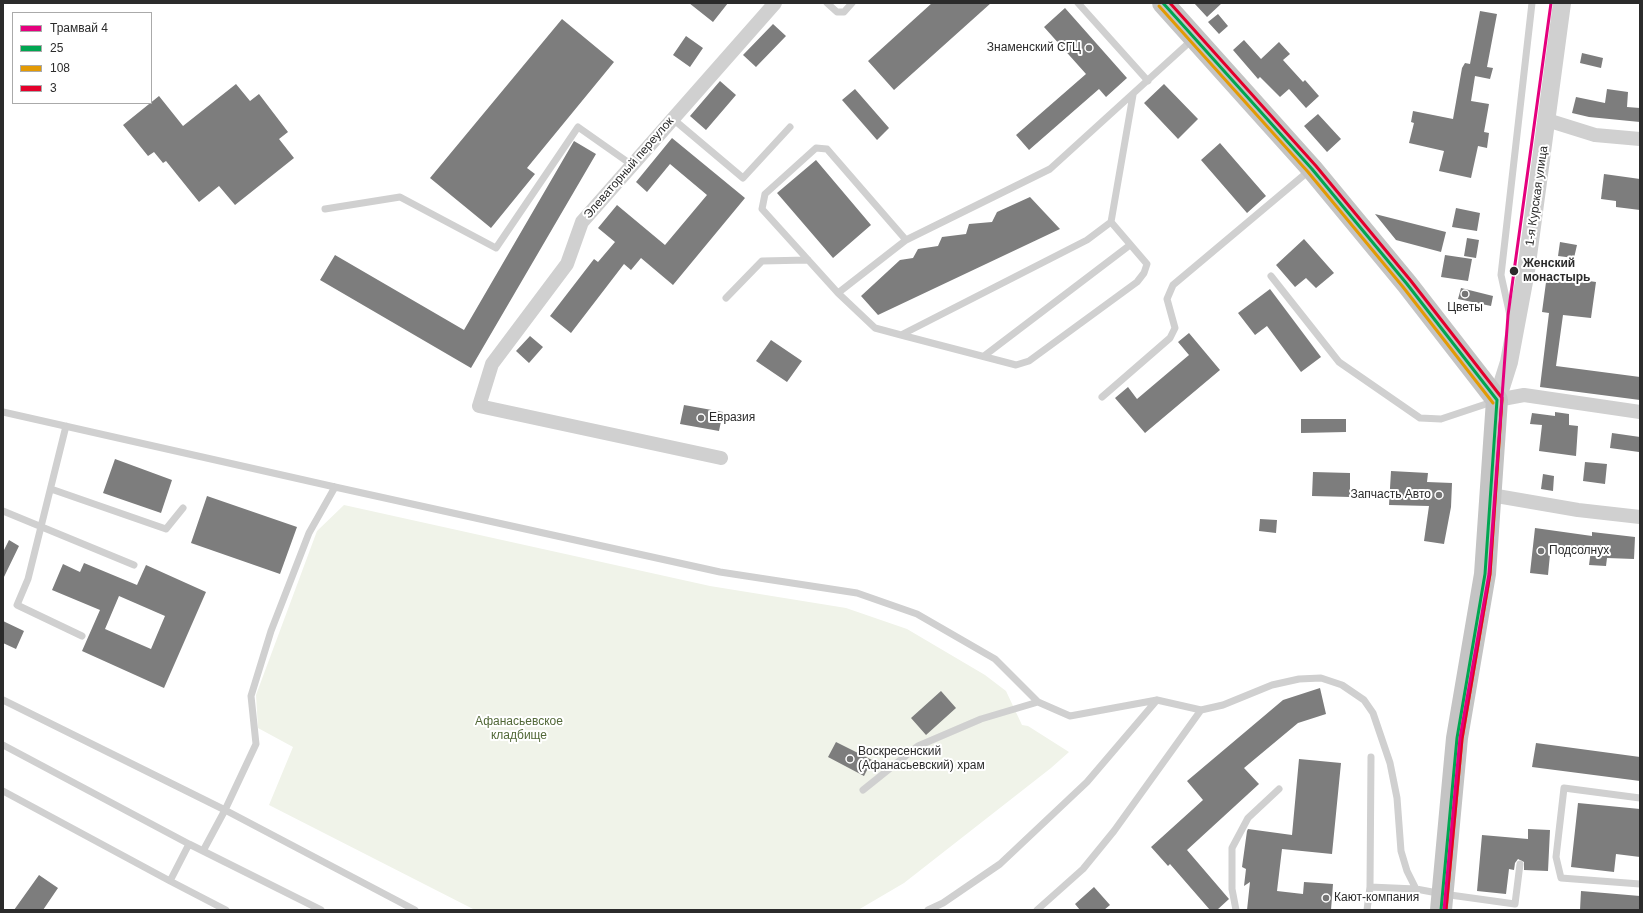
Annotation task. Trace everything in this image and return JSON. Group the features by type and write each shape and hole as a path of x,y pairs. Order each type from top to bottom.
{"main road":[{"path":"1164,3 1312,169 1407,284 1497,400"},
{"name":"1-я Курская улица","path":"1442,902 1457,738 1486,574 1497,400"}],"street":[{"name":"Элеваторный переулок","path":"721,458 479,406 492,364 567,264 582,222 775,3"},
{"name":"1-я Курская улица","path":"1497,400 1509,362 1526,272 1562,3"},
{"path":"1547,120 1595,135 1640,139"},
{"path":"1497,400 1524,395 1640,412"},
{"path":"1491,495 1578,510 1640,517"}],"lane":[{"path":"827,3 837,12 844,12 852,3"},
{"path":"1078,3 1148,81"},
{"path":"1514,335 1501,275 1532,3"},
{"path":"838,293 906,240 1050,169 1195,38"},
{"path":"901,335 1087,240 1111,222 1133,95"},
{"path":"673,118 743,178 790,127"},
{"path":"325,209 400,197 496,248 578,127 632,165"},
{"path":"906,240 827,149 816,148 765,194 762,209 838,293 875,328 1016,365 1029,361 1137,282 1144,273 1147,264 1111,222"},
{"path":"1102,397 1170,338 1175,328 1167,299 1173,285 1312,169"},
{"path":"984,356 1130,245"},
{"path":"726,298 762,261 808,260"},
{"path":"1271,276 1339,362 1420,418 1441,419 1497,400"},
{"path":"3,412 720,572 857,593 917,614 995,659 1038,702 1070,716 1157,700 1201,710 1223,705 1272,685 1299,679 1322,678 1335,682 1364,700 1373,713 1390,762 1397,798 1401,851 1407,871 1416,889"},
{"path":"66,426 28,579 17,606 82,636"},
{"path":"203,850 225,810 256,744 251,696 271,631 309,533 335,487"},
{"path":"51,489 166,529 183,508"},
{"path":"3,511 134,565"},
{"path":"3,700 225,810 415,910"},
{"path":"928,910 943,903 1000,864 1087,782 1157,700"},
{"path":"863,790 918,746 981,719 1038,702"},
{"path":"1038,910 1083,869 1114,831 1201,710"},
{"path":"3,746 189,844 321,910"},
{"path":"1367,910 1370,886 1371,757"},
{"path":"1640,798 1564,788 1556,857 1561,878 1640,884"},
{"path":"1236,910 1232,889 1232,848 1248,818 1279,790"},
{"path":"3,791 226,910"},
{"path":"170,880 189,844"},
{"path":"1370,886 1416,889 1442,902 1515,904 1520,864"}],"green space":[{"name":"Афанасьевское кладбище","path":"344,505 710,586 846,608 907,629 985,675 1006,691 1022,725 1028,726 1069,752 1051,768 904,883 858,910 475,910 269,805 293,747 258,728 256,695 317,531"}],"building":[{"path":"689,3 728,3 713,22"},
{"path":"932,3 991,3 894,90 868,61"},
{"path":"1194,3 1222,3 1207,17"},
{"path":"1065,8 1127,78 1106,97 1099,89 1029,150 1016,135 1086,74 1044,27"},
{"path":"1480,11 1497,14 1487,67 1493,68 1490,79 1475,76 1471,101 1489,104 1484,132 1489,133 1487,148 1478,146 1471,178 1439,171 1444,151 1409,143 1414,123 1411,122 1413,111 1453,119 1462,68 1465,63 1470,64"},
{"path":"1218,14 1228,26 1219,34 1208,22"},
{"path":"562,19 614,62 527,168 535,174 491,228 430,178"},
{"path":"773,24 786,36 756,67 743,55"},
{"path":"686,36 703,48 690,67 673,55"},
{"path":"1244,40 1261,59 1279,42 1290,54 1283,60 1303,82 1305,80 1319,96 1306,108 1289,89 1280,97 1260,77 1258,79 1233,50"},
{"path":"1582,53 1603,58 1601,68 1580,63"},
{"path":"720,81 736,95 706,130 690,116"},
{"path":"236,84 250,101 259,94 288,132 279,139 294,158 235,205 219,186 199,202 166,161 163,163 154,152 148,156 123,125 149,104 152,104 152,102 159,96 183,126"},
{"path":"1164,84 1198,119 1178,139 1144,103"},
{"path":"855,89 889,128 877,140 842,100"},
{"path":"1607,89 1628,92 1627,107 1640,108 1640,122 1589,117 1572,113 1576,97 1605,103"},
{"path":"1318,114 1341,139 1327,152 1304,126"},
{"path":"672,138 745,198 673,285 641,258 631,270 624,264 571,333 550,316 594,259 598,262 615,242 598,228 617,205 665,245 707,195 670,164 647,192 636,182"},
{"path":"574,141 596,154 471,368 320,280 335,255 464,330"},
{"path":"1220,143 1266,196 1247,213 1201,160"},
{"path":"816,160 871,225 833,258 777,193"},
{"path":"1604,174 1640,179 1640,210 1616,207 1616,201 1601,199"},
{"path":"1030,197 1060,229 878,315 861,296 900,260 913,258 918,249 938,246 942,237 966,234 969,224 992,222 997,212"},
{"path":"1456,208 1480,213 1477,231 1452,227"},
{"path":"1375,214 1446,232 1441,252 1396,240"},
{"path":"1467,238 1479,240 1476,258 1464,256"},
{"path":"1304,239 1334,273 1316,288 1306,278 1295,287 1276,265"},
{"path":"1560,242 1577,245 1574,258 1558,256"},
{"path":"1445,255 1472,259 1468,281 1441,277"},
{"path":"1547,275 1596,282 1591,318 1563,315 1556,366 1640,377 1640,400 1540,387 1549,313 1542,312"},
{"path":"1461,288 1493,296 1491,306 1458,299"},
{"path":"1270,289 1321,357 1301,372 1267,326 1255,335 1238,313"},
{"path":"1189,333 1220,370 1145,433 1115,398 1128,387 1137,399 1189,355 1178,342"},
{"path":"530,336 543,347 529,363 516,351"},
{"path":"771,340 802,361 787,382 756,361"},
{"name":"Евразия","path":"684,405 723,412 719,431 680,424"},
{"path":"1555,412 1569,414 1569,425 1578,426 1576,456 1539,451 1542,425 1530,424 1532,413 1555,416"},
{"path":"1301,419 1346,419 1346,432 1301,433"},
{"path":"1612,433 1640,437 1639,452 1610,448"},
{"path":"115,459 172,480 161,513 103,493"},
{"path":"1585,462 1607,464 1605,484 1583,481"},
{"path":"1391,471 1428,473 1427,482 1452,483 1451,507 1444,544 1424,541 1429,506 1389,505"},
{"path":"1313,472 1350,473 1350,497 1312,496"},
{"path":"1543,474 1554,476 1553,491 1541,489"},
{"path":"207,496 297,527 280,574 191,543"},
{"path":"1260,519 1277,520 1276,533 1259,531"},
{"path":"1535,528 1592,536 1592,532 1635,537 1634,559 1607,558 1606,566 1589,565 1591,550 1551,544 1548,575 1530,573"},
{"path":"9,540 19,546 3,579 3,552"},
{"path":"84,563 137,585 146,565 206,592 164,688 82,651 100,610 52,590 63,564 80,572","holes":["119,596 165,616 151,649 105,629"]},
{"path":"3,621 24,631 16,649 3,643"},
{"path":"1320,688 1326,714 1298,723 1244,768 1259,784 1187,850 1229,899 1217,910 1210,910 1170,864 1168,866 1151,847 1203,800 1187,781 1283,700"},
{"path":"941,691 956,708 926,735 911,718"},
{"name":"Воскресенский (Афанасьевский) храм","path":"836,742 872,760 864,776 828,757"},
{"path":"1536,743 1640,757 1640,781 1532,767"},
{"path":"1299,759 1341,763 1332,854 1282,849 1277,891 1303,894 1304,882 1333,884 1331,910 1247,910 1250,882 1244,886 1246,869 1242,867 1247,831 1248,829 1292,835"},
{"path":"1578,803 1640,809 1640,857 1616,854 1614,872 1571,867"},
{"path":"1528,829 1550,830 1548,871 1524,870 1524,862 1518,859 1515,863 1514,870 1509,869 1506,894 1477,891 1482,835 1528,839"},
{"path":"39,875 58,888 43,910 14,910"},
{"path":"1094,887 1110,905 1104,910 1080,910 1075,904"},
{"path":"1581,891 1640,896 1640,910 1580,910"}],"tram line":[{"name":"4","path":"1444,910 1460,738 1489,574 1508,315 1551,3"}],"transit line":[{"name":"25","path":"1163,3 1312,169 1407,284 1497,400"},
{"name":"3","path":"1170,3 1316,166 1411,281 1502,398 1490,574 1462,739 1446,910"},
{"name":"108","path":"1159,6 1308,172 1403,287 1493,403"},
{"name":"25","path":"1441,910 1457,738 1485,574 1497,400"},
{"name":"108","path":"1446,910 1462,739 1490,574 1502,400"}],"place":[{"name":"Знаменский СГЦ","path":"1089,48"},
{"name":"Женский монастырь","path":"1514,271"},
{"name":"Цветы","path":"1465,294"},
{"name":"Евразия","path":"701,418"},
{"name":"Запчасть Авто","path":"1439,495"},
{"name":"Подсолнух","path":"1541,551"},
{"name":"Воскресенский (Афанасьевский) храм","path":"850,759"},
{"name":"Кают-компания","path":"1326,898"}]}
